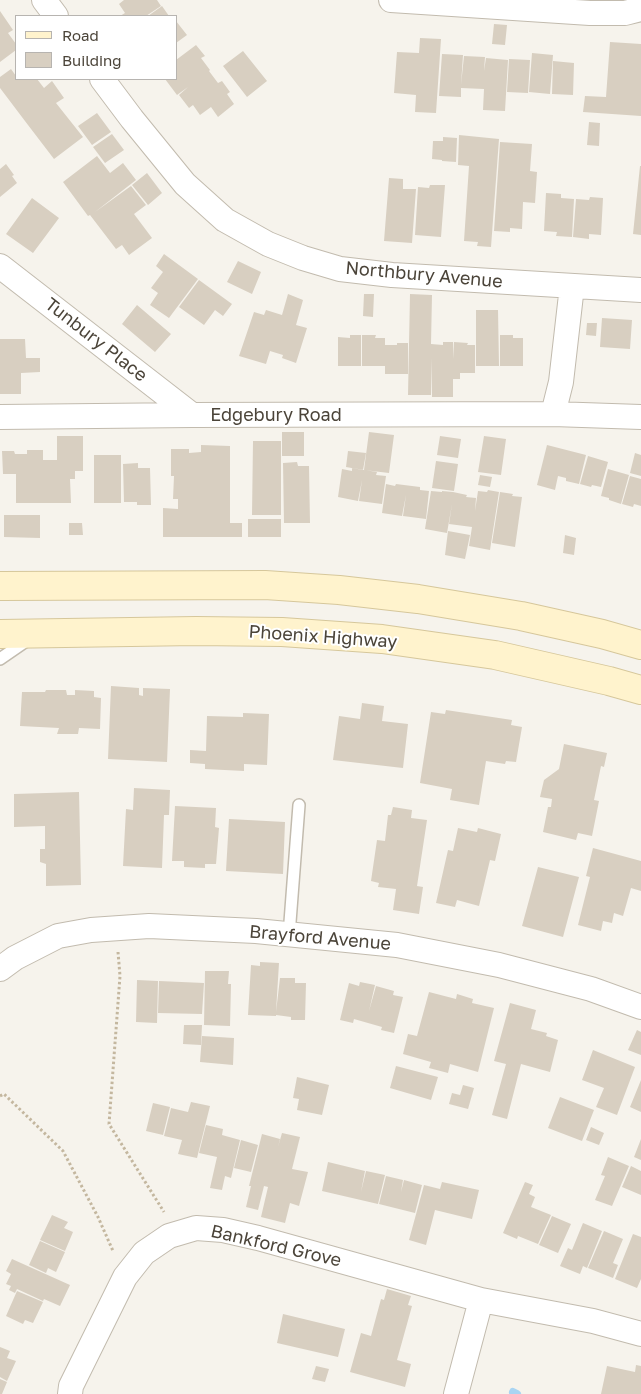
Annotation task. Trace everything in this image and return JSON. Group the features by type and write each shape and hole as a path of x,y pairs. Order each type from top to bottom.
{"main road":[{"path":"0,586 265,585 339,590 418,599 521,616 602,634 641,645"},
{"name":"Phoenix Highway","path":"0,634 196,631 263,632 382,639 494,655 641,690"}],"street":[{"path":"44,0 55,15"},
{"path":"391,0 590,13 625,12 641,9"},
{"name":"Northbury Avenue","path":"103,80 184,184 225,220 268,244 303,258 340,269 392,275 641,290"},
{"name":"Tunbury Place","path":"0,266 192,415"},
{"path":"553,414 561,382 572,286"},
{"name":"Edgebury Road","path":"0,417 553,414 641,417"},
{"name":"Brayford Avenue","path":"0,970 15,958 58,936 91,930 149,926 256,931 397,945 499,965 591,990 641,1008"},
{"name":"Bankford Grove","path":"70,1394 71,1386 125,1277 144,1253 169,1236 196,1228 222,1230 258,1238 481,1300 593,1321 641,1334"},
{"path":"456,1394 481,1300"}],"lane":[{"path":"0,658 37,633"},
{"path":"289,935 298,805"}],"path":[{"path":"116,928 120,976 109,1124 177,1234"},
{"path":"0,1096 4,1094 63,1152 98,1217 125,1277"}],"building":[{"path":"124,0 157,0 161,6 148,15 122,15 125,13 119,4"},
{"path":"162,6 168,15 149,15"},
{"path":"0,11 13,30 8,33 15,43 15,51 0,62"},
{"path":"178,24 187,35 178,42"},
{"path":"494,24 507,25 505,45 492,44"},
{"path":"420,38 441,39 436,113 415,112 416,95 394,93 397,52 419,53"},
{"path":"610,42 641,44 641,116 583,112 585,96 606,97"},
{"path":"196,45 205,56 201,58 209,71 218,83 222,81 230,92 227,94 234,104 218,117 211,107 200,115 193,105 189,108 179,95 188,87 177,95 166,80 178,80 178,58"},
{"path":"243,51 267,81 247,97 223,66"},
{"path":"532,53 553,55 550,94 529,92"},
{"path":"442,54 463,55 461,85 464,56 485,57 484,71 486,58 508,60 505,111 483,110 484,89 461,88 461,97 439,96"},
{"path":"509,59 530,60 528,93 507,92"},
{"path":"553,61 574,63 573,95 552,94"},
{"path":"11,69 15,75 15,80 38,80 44,88 52,81 64,98 56,103 83,137 54,159 0,88 0,77"},
{"path":"97,113 111,132 92,145 78,126"},
{"path":"589,122 600,123 599,146 587,145"},
{"path":"112,134 124,150 105,163 93,147"},
{"path":"459,135 499,139 491,247 477,246 478,242 464,241 469,166 458,165"},
{"path":"443,137 457,138 456,162 432,159 433,141 443,141"},
{"path":"500,142 532,144 530,171 537,172 535,203 523,202 522,229 510,228 510,232 494,231"},
{"path":"97,156 110,173 123,163 136,180 95,212 131,186 146,205 134,214 152,238 129,255 122,245 116,249 63,182"},
{"path":"6,164 17,183 0,197 0,169"},
{"path":"641,166 641,235 633,234"},
{"path":"147,173 162,193 148,205 132,185"},
{"path":"389,178 403,179 403,189 416,189 412,243 384,241"},
{"path":"430,185 445,185 441,237 415,235 418,187 429,188"},
{"path":"546,193 561,194 561,198 574,199 572,237 556,236 557,232 544,231"},
{"path":"590,197 603,198 601,235 589,234 589,239 573,237 576,199 589,200"},
{"path":"32,198 59,218 33,253 6,234"},
{"path":"164,254 198,279 169,318 150,305 158,293 151,288 163,272 156,266"},
{"path":"238,261 261,272 252,294 227,282"},
{"path":"199,280 232,304 223,316 215,310 204,325 179,307"},
{"path":"288,294 303,300 296,325 307,328 296,363 282,358 283,355 270,351 266,364 239,356 254,312 264,315 266,310 282,315"},
{"path":"364,294 374,294 373,317 363,316"},
{"path":"410,294 432,295 431,344 443,345 443,342 453,342 453,359 454,342 475,345 475,373 460,373 460,379 453,379 453,397 432,397 432,358 431,395 408,395"},
{"path":"137,305 171,334 155,352 122,324"},
{"path":"476,310 498,310 499,366 476,366"},
{"path":"602,318 632,320 630,349 600,347"},
{"path":"587,323 597,323 596,336 586,335"},
{"path":"350,335 361,335 361,366 338,366 338,337 350,338"},
{"path":"362,335 376,335 375,338 385,338 385,345 408,343 408,374 385,374 385,366 362,366"},
{"path":"500,335 513,335 513,338 523,338 523,366 500,366"},
{"path":"0,339 25,339 26,358 40,358 40,372 21,373 21,394 0,394"},
{"path":"282,432 304,432 304,456 282,456"},
{"path":"369,432 394,435 389,473 364,470"},
{"path":"57,436 83,436 83,471 75,471 75,479 70,479 71,503 16,503 16,474 3,474 2,451 27,454 27,450 43,450 43,460 57,460"},
{"path":"440,436 461,439 458,458 437,455"},
{"path":"484,436 506,439 501,475 478,472"},
{"path":"253,441 281,441 281,515 252,515"},
{"path":"201,445 230,446 230,523 242,523 242,537 163,537 163,508 178,509 178,499 173,499 174,476 171,476 171,449 189,449 189,453 201,452"},
{"path":"547,445 586,455 579,484 566,481 566,478 558,476 555,490 537,485"},
{"path":"348,451 366,453 363,470 346,467"},
{"path":"635,453 641,455 641,476 630,473"},
{"path":"94,455 121,455 121,503 94,503"},
{"path":"588,456 608,462 601,487 580,484"},
{"path":"436,461 458,464 454,491 432,488"},
{"path":"297,462 298,466 309,466 310,523 284,523 283,463"},
{"path":"138,463 138,468 150,468 151,505 137,505 137,502 124,502 123,464"},
{"path":"352,468 377,472 376,475 386,476 382,504 359,501 362,480 358,501 338,497 342,469 352,471"},
{"path":"608,469 629,475 621,504 601,496"},
{"path":"480,475 492,477 490,487 478,485"},
{"path":"630,476 641,479 641,506 634,504 633,507 622,504"},
{"path":"386,484 420,487 420,490 429,491 426,519 403,516 406,495 402,516 382,513"},
{"path":"488,490 499,492 490,550 469,546 472,527 449,524 452,504 447,533 425,529 431,491 453,492 467,495 466,497 476,498 475,511 478,491 487,492"},
{"path":"500,492 522,497 515,547 492,543"},
{"path":"4,515 40,515 40,538 4,537"},
{"path":"248,519 281,519 281,537 248,537"},
{"path":"69,523 82,523 83,535 69,535"},
{"path":"448,531 470,535 465,559 445,555"},
{"path":"565,535 576,538 574,555 563,553"},
{"path":"111,686 139,688 139,695 143,696 143,688 170,689 167,762 108,759"},
{"path":"46,690 66,690 67,695 75,695 75,690 94,691 94,697 101,698 100,729 79,728 78,734 57,734 59,728 20,726 22,692 45,692"},
{"path":"362,703 384,706 382,721 408,724 403,768 333,760 339,716 360,719"},
{"path":"446,710 512,720 511,725 522,727 516,762 506,761 505,764 486,761 479,805 450,800 452,789 420,783 431,712 445,714"},
{"path":"243,713 269,714 267,765 244,764 244,771 205,769 205,764 190,763 190,750 206,751 207,716 243,717"},
{"path":"564,744 607,753 604,767 601,766 594,800 599,801 592,836 578,833 576,840 543,832 548,807 551,807 552,799 540,797 544,780 559,769"},
{"path":"134,788 170,790 169,815 164,815 162,868 123,866 126,809 133,810"},
{"path":"79,792 81,885 46,886 46,864 40,862 40,849 45,849 45,826 14,827 14,794"},
{"path":"175,806 216,808 215,827 219,828 216,864 205,864 205,868 184,867 184,861 172,861"},
{"path":"393,807 412,810 411,818 427,820 417,886 423,887 419,914 393,910 396,889 378,887 379,883 371,881 377,840 385,841 388,815 391,815"},
{"path":"229,819 285,822 283,874 226,871"},
{"path":"458,828 477,832 478,828 501,834 495,861 490,860 479,906 457,900 455,907 436,903 448,850 453,851"},
{"path":"593,848 641,861 641,891 631,888 623,916 614,913 612,923 603,921 601,931 578,925 590,877 586,876"},
{"path":"538,867 579,877 563,937 522,926"},
{"path":"260,962 279,963 276,1012 280,978 295,978 295,983 306,983 305,1020 291,1020 291,1017 276,1015 248,1015 251,965 260,966"},
{"path":"205,971 229,971 228,984 231,984 230,1026 204,1025"},
{"path":"137,980 158,981 157,1023 136,1022"},
{"path":"159,981 204,983 202,1014 158,1013"},
{"path":"360,982 375,985 369,1011 376,986 394,991 393,995 403,997 394,1033 381,1030 382,1027 354,1019 353,1023 340,1020 349,983 359,986"},
{"path":"429,992 456,999 457,994 473,999 472,1003 494,1008 478,1072 450,1064 448,1073 429,1068 431,1062 403,1054 408,1034 417,1036"},
{"path":"510,1003 536,1010 531,1029 547,1033 546,1036 558,1040 550,1072 521,1064 507,1119 492,1115 506,1064 494,1061"},
{"path":"184,1025 202,1025 201,1045 183,1044"},
{"path":"637,1030 641,1032 641,1055 628,1050"},
{"path":"202,1036 234,1038 233,1065 200,1062"},
{"path":"593,1050 635,1067 617,1115 596,1107 604,1088 582,1080"},
{"path":"396,1066 438,1077 431,1100 390,1088"},
{"path":"297,1077 329,1085 322,1115 297,1110 299,1099 293,1098"},
{"path":"641,1080 641,1112 630,1107"},
{"path":"463,1085 474,1088 468,1109 449,1104 452,1093 460,1095"},
{"path":"560,1097 594,1110 582,1141 548,1128"},
{"path":"191,1102 210,1106 197,1158 178,1154 182,1140 164,1136 171,1108 188,1112"},
{"path":"153,1103 170,1107 163,1135 146,1131"},
{"path":"206,1125 223,1129 222,1135 240,1140 231,1178 225,1176 222,1190 210,1188 217,1157 199,1153"},
{"path":"591,1127 604,1133 599,1145 586,1140"},
{"path":"282,1133 300,1137 292,1169 308,1172 299,1206 290,1203 285,1223 261,1217 268,1187 264,1186 258,1210 246,1207 251,1186 249,1186 262,1134 280,1139 278,1147"},
{"path":"641,1139 641,1160 634,1157"},
{"path":"241,1140 258,1145 251,1172 234,1168"},
{"path":"608,1157 629,1166 612,1206 595,1200 605,1176 601,1175"},
{"path":"328,1162 365,1171 361,1192 366,1171 385,1175 378,1204 322,1191"},
{"path":"631,1166 641,1171 641,1195 622,1187"},
{"path":"386,1176 403,1180 401,1192 404,1180 422,1185 415,1213 379,1204"},
{"path":"442,1182 479,1190 472,1219 435,1210 426,1245 409,1240 424,1185 440,1189"},
{"path":"525,1182 533,1185 529,1194 535,1197 531,1207 551,1215 538,1244 518,1236 517,1239 503,1233"},
{"path":"52,1215 68,1222 64,1228 73,1232 65,1251 40,1240"},
{"path":"552,1216 571,1224 558,1253 539,1245"},
{"path":"583,1223 602,1231 587,1268 583,1266 580,1274 560,1266 568,1248 572,1250"},
{"path":"604,1231 623,1239 613,1263 618,1265 613,1278 588,1268"},
{"path":"633,1234 641,1237 641,1279 637,1288 615,1279"},
{"path":"40,1241 65,1252 56,1272 48,1268 46,1273 29,1265"},
{"path":"12,1259 70,1285 60,1306 44,1299 43,1301 17,1289 15,1293 9,1290 11,1286 6,1284 11,1274 6,1271"},
{"path":"387,1289 411,1296 408,1305 412,1306 397,1360 411,1364 405,1387 350,1372 361,1333 371,1336 381,1299 384,1300"},
{"path":"17,1291 43,1302 33,1323 25,1320 23,1324 6,1316"},
{"path":"283,1314 345,1329 338,1357 277,1343"},
{"path":"0,1347 10,1351 7,1358 16,1361 7,1381 0,1377"},
{"path":"636,1365 641,1366 641,1394 601,1394 607,1366 635,1372"},
{"path":"316,1366 329,1369 325,1382 312,1379"},
{"path":"0,1379 7,1382 2,1394 0,1394"}],"waterway":[{"path":"513,1392 517,1394"}]}
